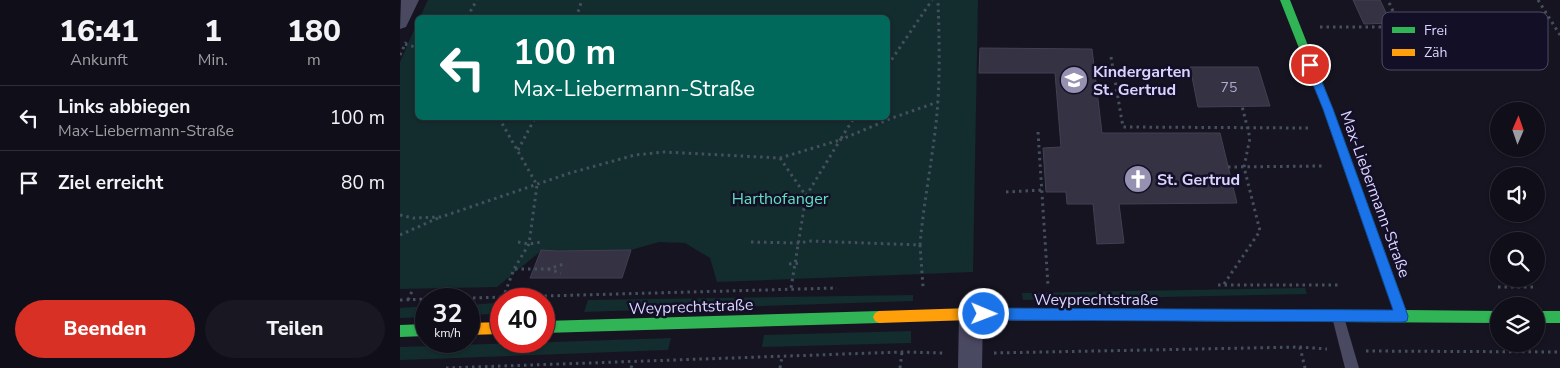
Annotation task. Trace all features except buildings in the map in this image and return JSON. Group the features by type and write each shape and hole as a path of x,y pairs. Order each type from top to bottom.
{"street":[{"path":"400,22 410,0"},
{"name":"Max-Liebermann-Straße","path":"1286,0 1349,167 1402,316"},
{"path":"970,361 971,314"},
{"name":"Weyprechtstraße","path":"555,327 971,314 1490,317"},
{"path":"1545,317 1560,317"},
{"path":"400,331 415,330"}],"lane":[{"path":"1338,316 1352,368"}],"path":[{"path":"472,15 471,10 477,0"},
{"path":"577,15 582,0"},
{"path":"890,62 932,0"},
{"path":"923,287 920,245 924,200 938,102 940,53 938,0"},
{"path":"1388,0 1394,12"},
{"path":"1538,0 1546,12"},
{"path":"1548,16 1560,35"},
{"path":"1296,27 1382,26"},
{"path":"405,44 415,47"},
{"path":"1111,57 1123,127 1335,129"},
{"path":"890,119 938,102"},
{"path":"1224,285 1260,231 1244,167 1250,138 1242,106"},
{"path":"500,120 537,185 529,244 514,268 507,288"},
{"path":"517,150 534,120"},
{"path":"791,288 806,196 853,120"},
{"path":"400,235 441,217 570,173 635,155 664,152 780,158 840,140 887,120"},
{"path":"1038,132 1048,286"},
{"path":"780,158 806,196"},
{"path":"1228,167 1349,167"},
{"path":"1006,192 1042,190"},
{"path":"400,215 413,218 441,217"},
{"path":"751,242 798,243 811,241 920,245"},
{"path":"518,242 529,244 541,242"},
{"path":"789,264 800,263"},
{"path":"548,269 564,264"},
{"path":"514,268 548,269 561,273"},
{"path":"408,300 413,289"},
{"path":"400,300 415,300"},
{"path":"1300,346 1305,368"},
{"path":"446,368 902,352 970,361 1300,346 1347,351 1560,352"},
{"path":"900,368 902,352"},
{"path":"750,358 752,353"},
{"path":"780,368 782,357"},
{"path":"631,368 633,362"},
{"path":"572,368 574,363"}],"green space":[{"name":"Harthofanger","path":"428,0 978,0 973,272 717,282 710,258 685,243 659,242 631,250 541,251 497,287 400,289 400,62 415,28 415,120 890,120 890,15 421,15"},
{"path":"1305,288 1307,294 1023,300 1022,293"},
{"path":"913,295 913,301 584,312 588,300"},
{"path":"490,303 490,314 480,315 480,304"},
{"path":"415,307 415,317 400,318 400,308"},
{"path":"911,331 911,343 762,347 764,335"},
{"path":"671,338 668,350 400,360 400,347 415,347 415,353 480,353 480,344 490,344 490,353 555,353 555,342"}],"traffic: fast":[{"path":"1285,0 1328,109 1402,316"},
{"path":"1176,315 1490,317"},
{"path":"555,327 879,317"},
{"path":"1545,317 1560,317"},
{"path":"400,331 415,330"}],"traffic: slow":[{"path":"879,317 971,314 1176,315"},
{"path":"480,329 490,328"}],"place":[{"name":"Kindergarten St. Gertrud","path":"1074,80"},
{"name":"St. Gertrud","path":"1138,179"}],"route":[{"path":"984,314 1402,316 1328,109 1310,65"}]}
